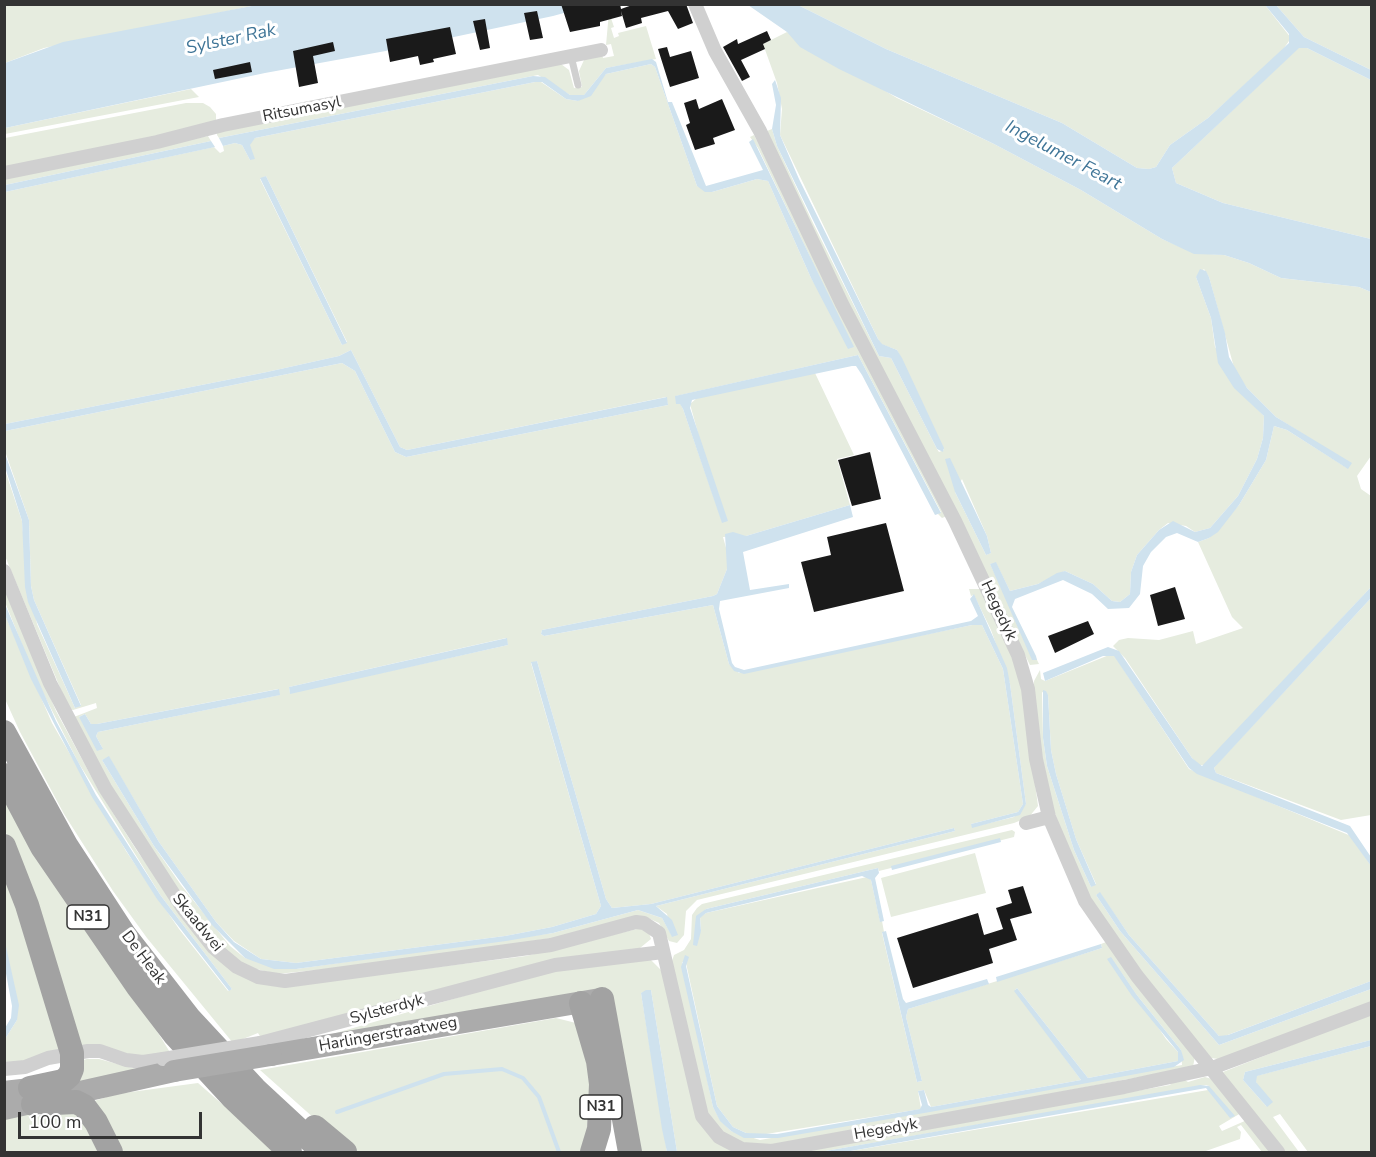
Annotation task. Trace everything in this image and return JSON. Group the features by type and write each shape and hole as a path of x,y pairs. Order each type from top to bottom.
{"highway":[{"name":"De Heak","path":"4,732 66,845 124,934 190,1019 255,1089 323,1152"},
{"name":"De Heak","path":"4,775 42,848 138,987 180,1041 232,1098 290,1152"},
{"name":"N31","path":"66,845 208,1020 265,1082 345,1152"},
{"path":"4,846 37,938 72,1053 69,1076 31,1096"},
{"name":"N31","path":"592,1001 601,1084 599,1129 592,1152"},
{"name":"N31","path":"592,1001 630,1152"},
{"path":"31,1096 76,1102 84,1106 93,1116 111,1152"}],"main road":[{"name":"Harlingerstraatweg","path":"4,1109 31,1096 169,1065 592,1001"},
{"name":"Harlingerstraatweg","path":"4,1092 31,1096"}],"street":[{"name":"Hegedyk","path":"695,4 715,51 768,149 842,304 967,545 1018,655 1028,689 1036,759 1050,817 1084,901 1137,976 1278,1152"},
{"name":"Ritsumasyl","path":"4,173 157,142 223,125 601,50"},
{"name":"Skaadwei","path":"4,571 50,684 105,788 184,910 213,947 237,967 258,977 285,981 305,979 551,945 636,922 655,928 663,952"},
{"path":"1026,823 1050,817"},
{"name":"Hegedyk","path":"663,952 702,1116 719,1137 742,1149 772,1151 1124,1087 1212,1068 1371,1008"},
{"name":"Sylsterdyk","path":"265,1049 555,964 663,952"},
{"path":"4,1069 25,1067 72,1053 100,1051 126,1060 169,1065"}],"lane":[{"path":"571,56 578,85"}],"shaded area":[{"path":"5,5 257,5 44,48 5,63"},
{"path":"798,5 1265,5 1291,38 1282,51 1208,118 1170,145 1156,167 1149,169 1137,168 1062,123 886,49"},
{"path":"1276,5 1371,5 1371,70 1304,37"},
{"path":"609,12 614,27 611,28 614,38 619,36 618,33 646,26 656,59 606,68 584,95 570,95 538,75 219,138 217,135 217,132 561,64 569,70 574,88 582,87 579,71 584,60 602,54 603,58 614,56 611,44 606,45"},
{"path":"787,32 897,98 994,144 1081,190 1162,239 1194,253 1224,255 1249,263 1281,278 1359,287 1371,292 1371,456 1357,476 1361,489 1371,496 1371,587 1205,765 1199,765 1192,758 1125,658 1113,646 1119,640 1128,638 1159,640 1193,631 1196,644 1243,628 1232,617 1198,542 1209,538 1239,505 1266,460 1274,426 1287,430 1347,468 1311,439 1276,417 1247,388 1235,371 1209,277 1204,269 1196,277 1211,318 1215,347 1250,401 1264,416 1263,438 1257,459 1238,496 1210,528 1195,532 1186,526 1168,523 1159,530 1137,555 1131,572 1130,594 1120,602 1112,601 1093,584 1065,571 1038,584 1010,591 996,563 990,564 1039,664 1030,665 847,303 767,131 772,129 777,146 813,223 879,356 891,358 937,449 939,452 944,450 897,350 881,344 878,339 780,135 782,109 777,83 763,44","holes":["962,479 987,536 991,553 986,555 955,492"]},
{"path":"1299,47 1307,48 1371,80 1371,239 1223,203 1176,183 1172,168"},
{"path":"651,64 655,67 697,186 712,192 757,179 768,181 811,278 853,347 758,148 750,137 754,135 947,516 942,518 938,514 941,512 858,355 676,396 676,404 680,403 683,409 723,524 690,404 697,398 815,373 854,455 837,459 850,505 746,536 723,537 728,555 727,569 717,594 713,596 542,630 541,634 544,636 713,605 729,664 739,673 972,625 982,625 1003,669 1023,804 1018,812 971,824 973,827 1014,817 1026,804 1010,684 991,630 969,589 982,589 1017,665 1022,684 1038,806 1029,817 1014,823 697,900 686,911 684,935 677,943 669,941 659,923 648,918 578,934 395,962 277,974 256,969 237,960 218,943 178,892 106,781 74,717 97,708 96,703 73,710 69,709 5,556 4,467 22,521 25,557 37,624 75,708 81,705 34,600 31,586 29,520 5,451 5,431 342,363 355,371 395,452 406,457 668,405 666,397 407,450 400,447 351,350 339,356 267,372 5,424 5,192 214,147 220,153 224,151 223,146 235,143 242,145 250,160 250,142 255,138 535,82 541,82 566,99 578,101 606,74","holes":["266,176 347,342 342,345 260,179","506,638 508,645 290,693 289,687","537,661 606,899 612,908 651,904 954,828 955,831 656,906 667,914 672,936 662,918 638,910 553,933 296,969 245,958 230,946 181,885 154,846 102,760 109,757 159,842 216,922 234,941 261,959 296,963 505,936 552,927 596,914 601,906 531,663","278,689 279,695 98,732 96,736 103,749 79,717 85,714 91,724"]},
{"path":"191,89 199,97 5,134 5,128"},
{"path":"186,103 203,103 210,107 216,114 216,121 131,142 5,168 5,138"},
{"path":"208,136 211,141 5,185 5,178"},
{"path":"4,587 56,711 98,789 137,851 212,954 286,986 526,956 641,928 649,933 651,939 640,948 261,1038 258,1033 233,1043 147,938 113,891 64,814 20,732 5,699 5,615 52,723 126,851 179,929 228,991 232,989 161,896 78,762 35,677 5,602"},
{"path":"1371,598 1371,815 1341,820 1216,773 1214,768 1217,764"},
{"path":"1109,655 1115,656 1189,769 1351,836 1371,866 1371,981 1225,1036 1219,1036 1129,935 1100,893 1096,895 1120,931 1219,1045 1371,989 1371,1003 1218,1059 1211,1058 1142,974 1090,899 1073,865 1049,796 1033,702 1034,681 1040,670 1041,679 1045,681","holes":["1042,692 1048,695 1051,750 1056,774 1076,839 1096,884 1091,887 1074,850 1047,766 1043,738"]},
{"path":"5,797 171,1054 157,1057 75,1049 26,887 5,830"},
{"path":"1012,830 1015,832 1014,837 879,871 878,868 706,909 696,922 696,938 701,931 700,917 706,913 867,877 871,880 880,921 882,921 884,932 882,933 917,1082 922,1081 906,1017 908,1009 1102,948 1101,944 1106,942 1195,1056 1193,1067 772,1146 742,1144 723,1133 708,1116 672,961 674,955 684,950 691,939 692,915 702,904","holes":["1111,957 1136,994 1181,1050 1182,1065 760,1140 731,1131 720,1120 713,1107 682,962 686,963 717,1106 733,1127 746,1133 760,1135 921,1109 918,1091 924,1090 931,1107 1081,1080 1015,990 1017,988 1088,1078 1178,1061 1178,1052 1166,1039"]},
{"path":"975,853 986,893 891,917 881,878"},
{"path":"4,855 65,1050 24,1063 5,1065 5,1039 17,1020 5,942"},
{"path":"651,960 662,971 696,1116 736,1152 677,1152 651,990 641,993 667,1152 636,1152 607,988 305,1042 564,968"},
{"path":"1371,1014 1371,1040 1245,1072 1243,1080 1267,1107 1256,1082 1256,1076 1371,1046 1371,1152 1308,1152 1280,1114 1273,1117 1299,1152 1283,1152 1223,1072"},
{"path":"556,1018 576,1023 593,1058 585,1152 352,1152 260,1070"},
{"path":"99,1059 140,1070 73,1084 79,1061"},
{"path":"1205,1077 1212,1079 1241,1113 1219,1126 1222,1131 1247,1120 1273,1152 1262,1152 1241,1125 1237,1127 1241,1132 1240,1139 1203,1152 845,1152 1208,1090 1209,1086 1206,1085 820,1152 790,1152 1170,1085 1173,1081 1183,1079 1188,1082"},
{"path":"198,1083 277,1152 115,1152 91,1102 116,1094"},
{"path":"62,1109 74,1110 107,1152 5,1152 5,1118"}],"water":[{"name":"Sylster Rak","path":"257,5 593,5 553,16 402,48 265,73 5,128 5,63 63,42"},
{"name":"Ingelumer Feart","path":"748,5 798,5 886,49 1062,123 1137,168 1149,169 1156,167 1170,145 1208,118 1289,43 1289,34 1265,5 1276,5 1304,37 1371,70 1371,80 1307,48 1299,48 1172,168 1176,183 1223,203 1371,239 1371,292 1359,287 1281,278 1249,263 1224,255 1194,254 1162,239 1081,190 994,144 839,69 800,47 787,32"},
{"path":"652,59 656,62 668,102 672,102 706,186 763,170 749,142 753,139 854,347 848,349 811,278 768,181 757,179 712,192 705,192 697,186 655,67 651,64 606,74 591,96 578,101 566,99 542,82 535,82 255,138 250,145 255,159 250,160 242,145 235,143 223,146 219,138 533,76 545,77 570,95 584,95 606,68"},
{"path":"775,80 781,98 780,135 799,179 878,339 882,344 897,350 902,358 944,448 943,452 937,449 891,358 879,356 777,146 772,129 776,105 772,84"},
{"path":"211,141 215,147 5,192 5,185"},
{"path":"266,176 347,343 342,345 260,178"},
{"path":"1200,269 1206,271 1209,277 1225,333 1229,357 1247,388 1276,417 1352,463 1348,469 1287,430 1274,426 1266,460 1239,505 1218,532 1198,542 1177,533 1166,537 1151,552 1143,566 1140,594 1129,608 1108,609 1092,594 1063,580 1015,599 1012,607 1036,656 1037,660 1032,660 990,564 996,562 1010,591 1038,584 1065,571 1093,584 1112,601 1120,602 1130,594 1131,572 1137,555 1159,530 1173,521 1195,532 1210,528 1238,496 1257,459 1263,438 1264,416 1234,388 1218,363 1211,318 1196,277"},
{"path":"351,350 400,447 407,450 667,397 668,405 406,457 395,452 355,371 342,363 5,431 5,424 267,372 339,356"},
{"path":"858,355 941,513 935,515 862,375 856,366 852,366 692,400 690,408 728,521 722,523 683,409 680,404 676,404 675,396"},
{"path":"4,451 29,520 31,586 34,600 81,706 75,708 28,602 25,587 22,521 5,467"},
{"path":"950,458 987,536 991,553 989,554 986,555 955,492 945,459"},
{"path":"850,505 853,517 743,552 750,590 789,584 789,588 720,601 719,609 732,663 735,667 744,670 971,621 978,616 970,599 974,594 1007,668 1026,804 1020,815 972,828 971,824 1018,812 1023,804 1003,669 982,625 972,625 744,674 734,671 729,664 713,605 544,636 541,634 542,630 713,596 717,594 727,569 725,534 733,532 746,536"},
{"path":"1371,587 1371,598 1214,768 1216,773 1350,826 1371,857 1371,866 1347,833 1197,774 1189,768 1114,656 1103,656 1045,681 1043,673 1108,647 1119,651 1192,758 1202,766"},
{"path":"4,602 56,721 96,795 161,896 232,989 229,991 157,899 92,797 31,679 5,615"},
{"path":"507,638 508,645 290,694 289,687"},
{"path":"537,661 606,899 612,908 651,904 954,828 955,831 656,906 672,920 678,935 672,937 662,918 638,910 553,933 506,941 296,969 274,969 245,958 212,925 154,846 102,760 109,756 159,842 216,922 234,942 261,959 296,963 505,936 552,927 596,914 601,906 531,662"},
{"path":"279,689 280,695 98,732 96,736 103,749 97,751 79,717 85,714 91,724 97,724"},
{"path":"1043,690 1048,695 1051,750 1056,774 1076,839 1096,885 1091,887 1074,850 1047,766 1043,738"},
{"path":"1000,838 1001,842 892,870 891,866"},
{"path":"878,868 879,873 875,878 884,921 880,922 871,880 862,876 706,913 700,918 701,931 697,946 693,945 696,916 706,909"},
{"path":"1100,892 1129,935 1219,1036 1228,1035 1371,981 1371,989 1219,1045 1120,931 1096,895"},
{"path":"886,931 903,999 906,1003 987,979 989,984 908,1009 906,1017 922,1081 917,1082 882,932"},
{"path":"5,942 19,1005 17,1020 5,1039 5,1028 11,1018 12,1006 5,968"},
{"path":"1101,944 1102,948 997,982 996,977"},
{"path":"685,955 689,957 686,966 717,1106 733,1127 746,1133 777,1134 920,1109 922,1105 918,1091 924,1090 928,1105 931,1107 1081,1080 1014,991 1017,988 1088,1078 1178,1061 1178,1052 1132,996 1107,959 1111,957 1136,994 1181,1050 1184,1060 1174,1067 930,1112 778,1138 744,1138 731,1131 720,1121 713,1107 681,967"},
{"path":"651,990 677,1152 667,1152 662,1129 641,993"},
{"path":"1371,1040 1371,1046 1257,1076 1256,1082 1273,1102 1267,1107 1243,1080 1245,1072"},
{"path":"1200,1085 1209,1086 1235,1116 1230,1118 1206,1088 845,1152 820,1152"}],"building":[{"path":"561,4 620,4 621,9 635,4 686,4 693,23 678,29 668,11 641,18 642,23 626,28 621,11 622,16 600,22 600,26 570,32"},
{"path":"537,11 543,38 530,40 524,13"},
{"path":"485,19 490,48 480,50 473,21"},
{"path":"450,27 456,54 433,59 434,62 420,65 418,56 390,62 386,39"},
{"path":"767,31 771,40 763,44 765,49 741,60 750,77 742,81 723,47 737,39 738,44"},
{"path":"333,42 335,51 313,56 318,83 299,87 293,51"},
{"path":"667,47 670,57 691,51 699,78 670,87 658,49"},
{"path":"250,62 252,72 215,79 213,70"},
{"path":"696,99 699,109 722,99 735,130 713,138 715,144 695,150 686,125 690,123 684,103"},
{"path":"870,452 881,499 852,506 838,460"},
{"path":"886,523 904,591 814,612 801,562 831,555 827,537"},
{"path":"1175,587 1185,619 1158,626 1150,595"},
{"path":"1088,621 1094,634 1055,653 1048,636"},
{"path":"1023,886 1032,913 1010,919 1017,940 989,949 993,963 913,988 897,938 978,913 984,935 1003,929 996,908 1012,903 1008,890"}],"waterway":[{"path":"337,1112 444,1074 502,1069 523,1078 539,1097 559,1152"}]}
